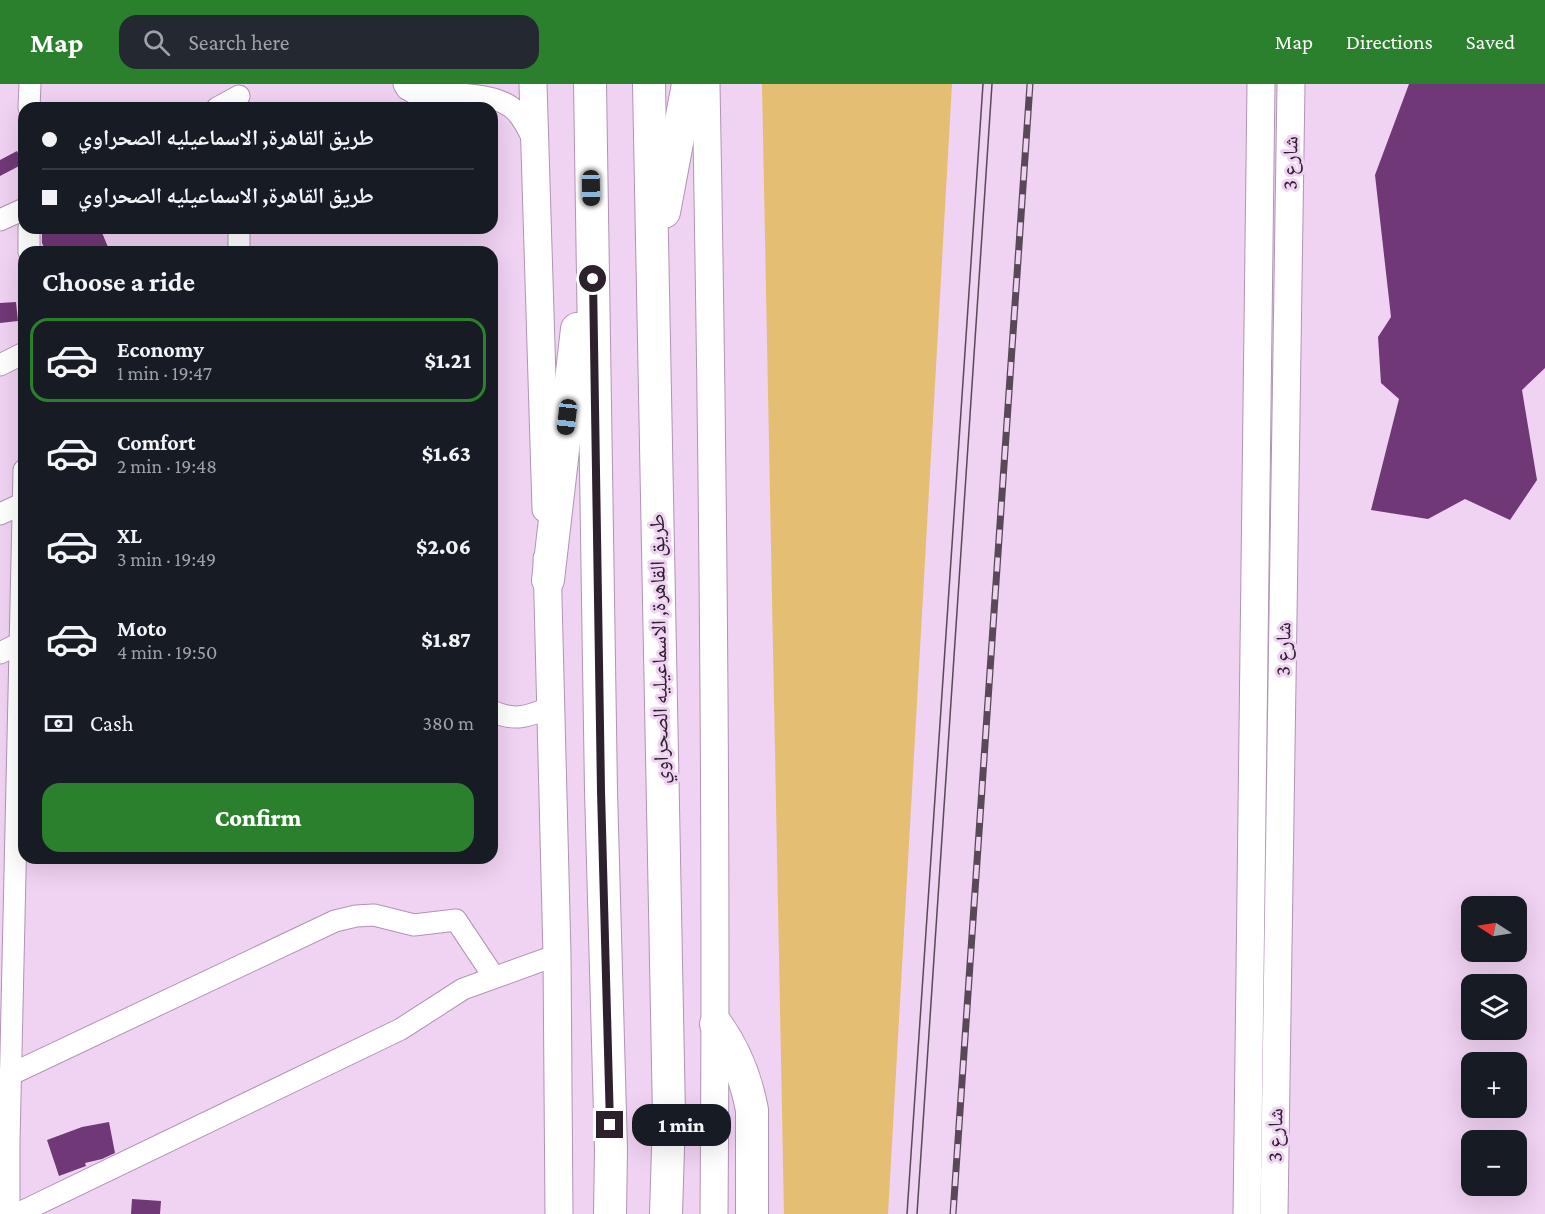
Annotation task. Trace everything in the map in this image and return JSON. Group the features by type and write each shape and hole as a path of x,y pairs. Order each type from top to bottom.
{"highway":[{"path":"590,84 601,791 611,1149 610,1214"},
{"name":"طريق القاهرة, الاسماعيليه الصحراوي","path":"649,84 669,1116 666,1214"},
{"path":"652,281 688,84"},
{"path":"548,580 592,209"},
{"path":"716,1024 738,1061 749,1094 752,1110 752,1214"}],"main road":[{"path":"533,84 557,955 559,1214"},
{"path":"706,84 716,1024 714,1214"},
{"name":"شارع 3","path":"1247,1214 1261,84"},
{"name":"شارع 3","path":"1274,1214 1292,84"}],"street":[{"path":"29,102 30,84"},
{"path":"404,84 414,93 462,95 493,100 511,107 522,119 535,144"},
{"path":"0,220 18,212"},
{"path":"0,365 18,356"},
{"path":"0,514 18,505"},
{"path":"0,653 18,644"},
{"path":"498,713 511,718 528,717 551,707"},
{"path":"9,1214 5,1077 7,935 18,716"},
{"path":"5,1077 335,921 356,916 374,915 414,926 456,920 494,977"},
{"path":"17,1214 402,1029 463,989 557,955"}],"shaded area":[{"path":"762,84 952,84 888,1214 784,1214"}],"building":[{"path":"1409,84 1545,84 1545,368 1522,390 1537,480 1510,520 1465,499 1428,519 1371,510 1399,399 1381,383 1378,337 1391,317 1375,175"},
{"path":"17,151 18,153 18,167 0,176 0,160"},
{"path":"42,234 103,234 108,246 43,246"},
{"path":"16,302 18,321 0,323 0,303"},
{"path":"109,1122 115,1153 85,1163 86,1166 59,1176 47,1140 82,1127"},
{"path":"132,1199 161,1201 160,1214 131,1214"}],"tram line":[{"path":"907,1214 983,84"},
{"path":"917,1214 992,84"}],"railway":[{"path":"953,1214 1030,84"}],"route":[{"path":"593,279 601,791 610,1125"}]}
